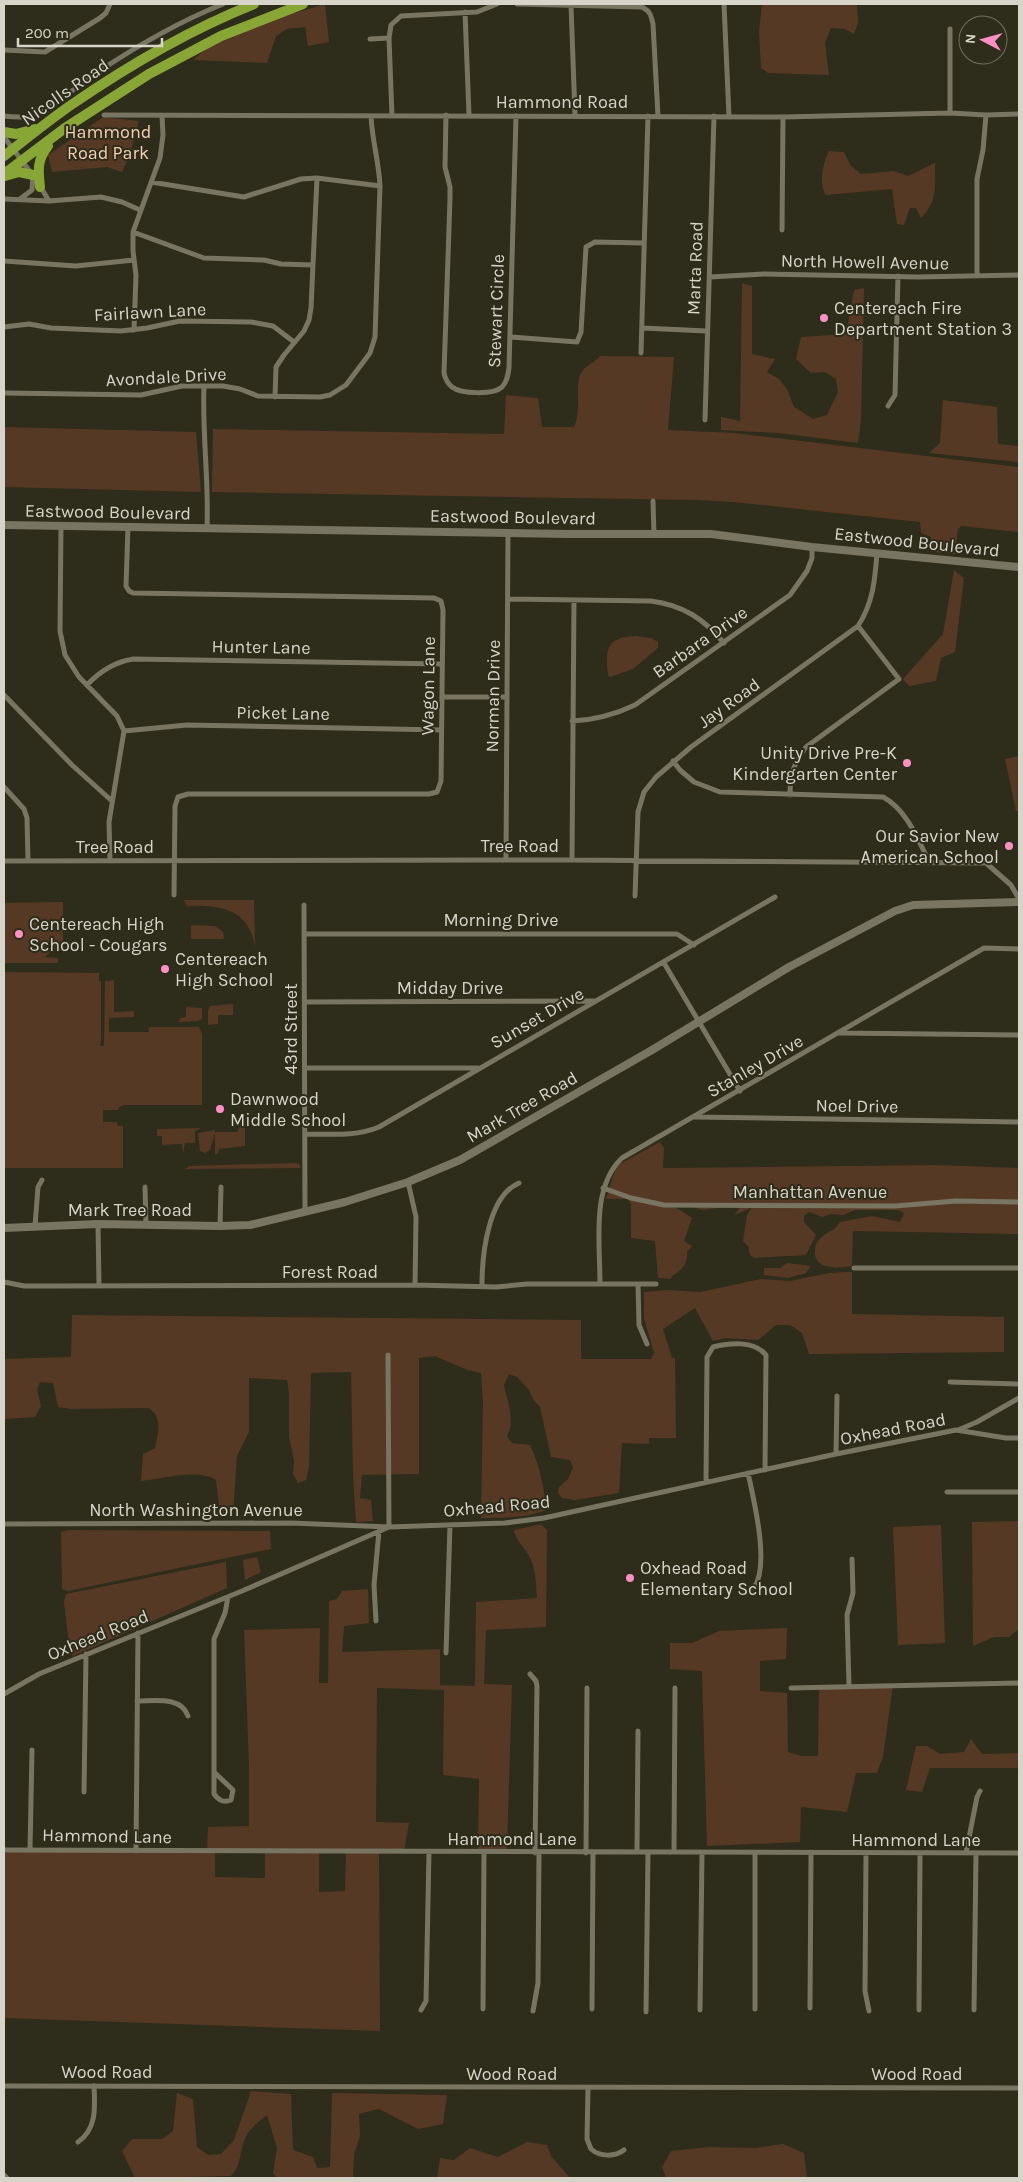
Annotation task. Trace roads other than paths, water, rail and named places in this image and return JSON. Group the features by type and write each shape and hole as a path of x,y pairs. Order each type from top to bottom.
{"highway":[{"name":"Nicolls Road","path":"4,156 69,106 135,63 208,24 254,4"},
{"name":"Nicolls Road","path":"4,175 60,132 110,98 188,53 221,36 303,4"},
{"path":"4,132 22,134 45,125"},
{"path":"40,187 39,160 60,132"},
{"path":"4,175 19,172 33,176"}],"street":[{"path":"4,50 45,52 100,18 106,13 110,4"},
{"path":"4,116 32,116 38,113 138,47 175,26 223,4"},
{"path":"392,116 389,38 392,25 400,16 477,12 497,4"},
{"path":"516,4 642,7 648,10 653,24 658,116"},
{"path":"724,4 729,116"},
{"path":"571,5 574,116"},
{"path":"465,12 469,115"},
{"path":"950,29 950,113"},
{"path":"370,39 389,38"},
{"name":"Hammond Road","path":"104,115 783,117 950,113 986,116 1019,114"},
{"name":"Stewart Circle","path":"446,115 445,167 450,187 450,199 443,367 445,379 451,387 463,391 485,392 498,390 505,384 508,375 511,337 516,116"},
{"path":"134,330 136,275 133,232 162,147 162,116"},
{"name":"Avondale Drive","path":"4,393 141,395 172,388 204,386 233,387 258,396 320,398 330,395 346,385 370,353 376,328 380,173 372,138 371,116"},
{"path":"642,354 648,116"},
{"name":"Marta Road","path":"705,420 706,330 710,277 714,116"},
{"path":"977,276 977,178 983,150 986,116"},
{"path":"782,230 783,117"},
{"path":"4,137 49,201"},
{"path":"20,199 32,190 33,176"},
{"path":"151,182 244,197 288,182 317,178 380,186"},
{"path":"275,397 276,367 304,331 309,320 317,178"},
{"path":"4,198 49,201 101,197 122,202 140,210"},
{"path":"133,232 204,258 264,260 280,264 312,265"},
{"path":"511,337 577,342 581,332 582,280 586,247 595,242 644,243"},
{"path":"4,261 76,266 134,260"},
{"name":"North Howell Avenue","path":"710,277 764,274 1019,275"},
{"path":"888,406 895,395 898,276"},
{"name":"Fairlawn Lane","path":"4,327 29,324 64,329 134,330 180,322 263,323 273,326 294,342"},
{"path":"643,328 706,330"},
{"path":"204,386 202,420 207,482 207,528"},
{"path":"654,501 654,535"},
{"name":"Eastwood Boulevard","path":"4,525 654,535 711,534 812,547 1019,567"},
{"path":"61,526 61,644 73,670 117,716 124,731 109,822 110,860"},
{"name":"Wagon Lane","path":"128,528 126,586 134,594 439,599 443,610 439,789 432,794 188,794 178,796 175,806 174,895"},
{"name":"Norman Drive","path":"506,860 508,533"},
{"name":"Barbara Drive","path":"572,721 602,718 620,713 635,705 724,643 794,591 807,571 812,558 812,547"},
{"name":"Jay Road","path":"636,896 637,821 640,802 656,777 673,761 858,626 868,610 873,596 877,553"},
{"path":"508,599 651,600 664,602 683,608 698,618 724,643"},
{"path":"572,860 574,600"},
{"path":"790,795 792,771 796,761 806,747 899,679 858,626"},
{"name":"Hunter Lane","path":"87,684 114,664 133,659 442,664"},
{"path":"4,695 112,801"},
{"path":"442,697 506,697"},
{"name":"Picket Lane","path":"124,731 188,725 441,730"},
{"path":"673,761 687,777 712,790 728,793 882,797 896,806 918,840 929,862"},
{"path":"4,787 17,800 25,813 28,861"},
{"name":"Tree Road","path":"4,860 572,860 986,863 1011,885 1019,900"},
{"name":"Sunset Drive","path":"306,1134 364,1133 379,1127 775,897"},
{"name":"Mark Tree Road","path":"4,1228 98,1224 250,1225 305,1213 408,1182 460,1160 699,1022 784,970 894,911 913,905 1019,900"},
{"name":"43rd Street","path":"304,905 305,1213"},
{"name":"Morning Drive","path":"304,934 677,934 694,945"},
{"name":"Stanley Drive","path":"600,1283 600,1205 604,1188 613,1167 622,1158 694,1118 984,948 1019,949"},
{"path":"664,963 740,1091"},
{"name":"Midday Drive","path":"305,1002 595,1001"},
{"path":"839,1033 1019,1035"},
{"path":"305,1068 479,1068"},
{"name":"Noel Drive","path":"694,1118 1019,1122"},
{"path":"35,1226 38,1187 42,1180"},
{"path":"408,1182 416,1216 415,1285"},
{"path":"482,1285 484,1247 492,1222 504,1194 510,1187 519,1183"},
{"path":"145,1187 146,1224"},
{"path":"220,1226 221,1187"},
{"name":"Manhattan Avenue","path":"604,1188 631,1198 664,1205 895,1206 956,1201 1019,1202"},
{"path":"98,1224 99,1285"},
{"path":"854,1268 1019,1268"},
{"name":"Forest Road","path":"4,1282 24,1286 504,1286 600,1283 656,1284"},
{"path":"638,1284 639,1325 647,1344"},
{"path":"706,1482 707,1357 712,1347 736,1344 750,1345 761,1348 766,1355 765,1470"},
{"path":"388,1355 389,1527"},
{"path":"950,1382 1019,1384"},
{"path":"836,1454 837,1396"},
{"path":"956,1430 976,1422 1019,1398"},
{"name":"Oxhead Road","path":"4,1694 39,1674 228,1597 389,1527 505,1523 544,1518 836,1454 956,1430 1019,1438"},
{"path":"748,1473 760,1533 760,1576 754,1588"},
{"path":"947,1492 1019,1492"},
{"name":"North Washington Avenue","path":"4,1524 291,1523 389,1527"},
{"path":"446,1653 450,1524"},
{"path":"376,1621 374,1586 379,1531"},
{"path":"849,1686 847,1615 854,1591 852,1559"},
{"path":"215,1773 233,1790 231,1800 227,1802 221,1801 214,1794 214,1639 225,1613 228,1597"},
{"path":"136,1850 138,1633"},
{"path":"84,1792 86,1654"},
{"path":"530,1674 536,1681 538,1983 533,2011"},
{"path":"791,1688 1019,1683"},
{"path":"586,1853 587,1688"},
{"path":"674,1852 675,1688"},
{"path":"136,1700 164,1701 181,1705 186,1708 188,1716"},
{"path":"637,1852 638,1731"},
{"path":"30,1849 32,1750"},
{"path":"966,1854 976,1797 980,1791"},
{"name":"Hammond Lane","path":"4,1850 1019,1854"},
{"path":"422,2010 426,2001 429,1852"},
{"path":"483,2009 484,1852"},
{"path":"646,2012 648,1852"},
{"path":"592,2009 593,1853"},
{"path":"700,2010 702,1853"},
{"path":"754,2009 755,1853"},
{"path":"810,2008 811,1854"},
{"path":"866,1854 865,1991 869,2011"},
{"path":"919,2010 920,1854"},
{"path":"974,2010 976,1854"},
{"name":"Wood Road","path":"4,2086 1019,2088"},
{"path":"78,2142 90,2130 94,2113 94,2086"},
{"path":"588,2088 587,2139 591,2149 604,2155 618,2154 624,2150"}],"place":[{"name":"Centereach Fire Department Station 3","path":"824,318"},
{"name":"Unity Drive Pre-K Kindergarten Center","path":"907,763"},
{"name":"Our Savior New American School","path":"1009,846"},
{"name":"Centereach High School - Cougars","path":"19,934"},
{"name":"Centereach High School","path":"165,969"},
{"name":"Dawnwood Middle School","path":"220,1109"},
{"name":"Oxhead Road Elementary School","path":"630,1578"}],"park label":[{"name":"Hammond Road Park","path":"108,142"}]}
